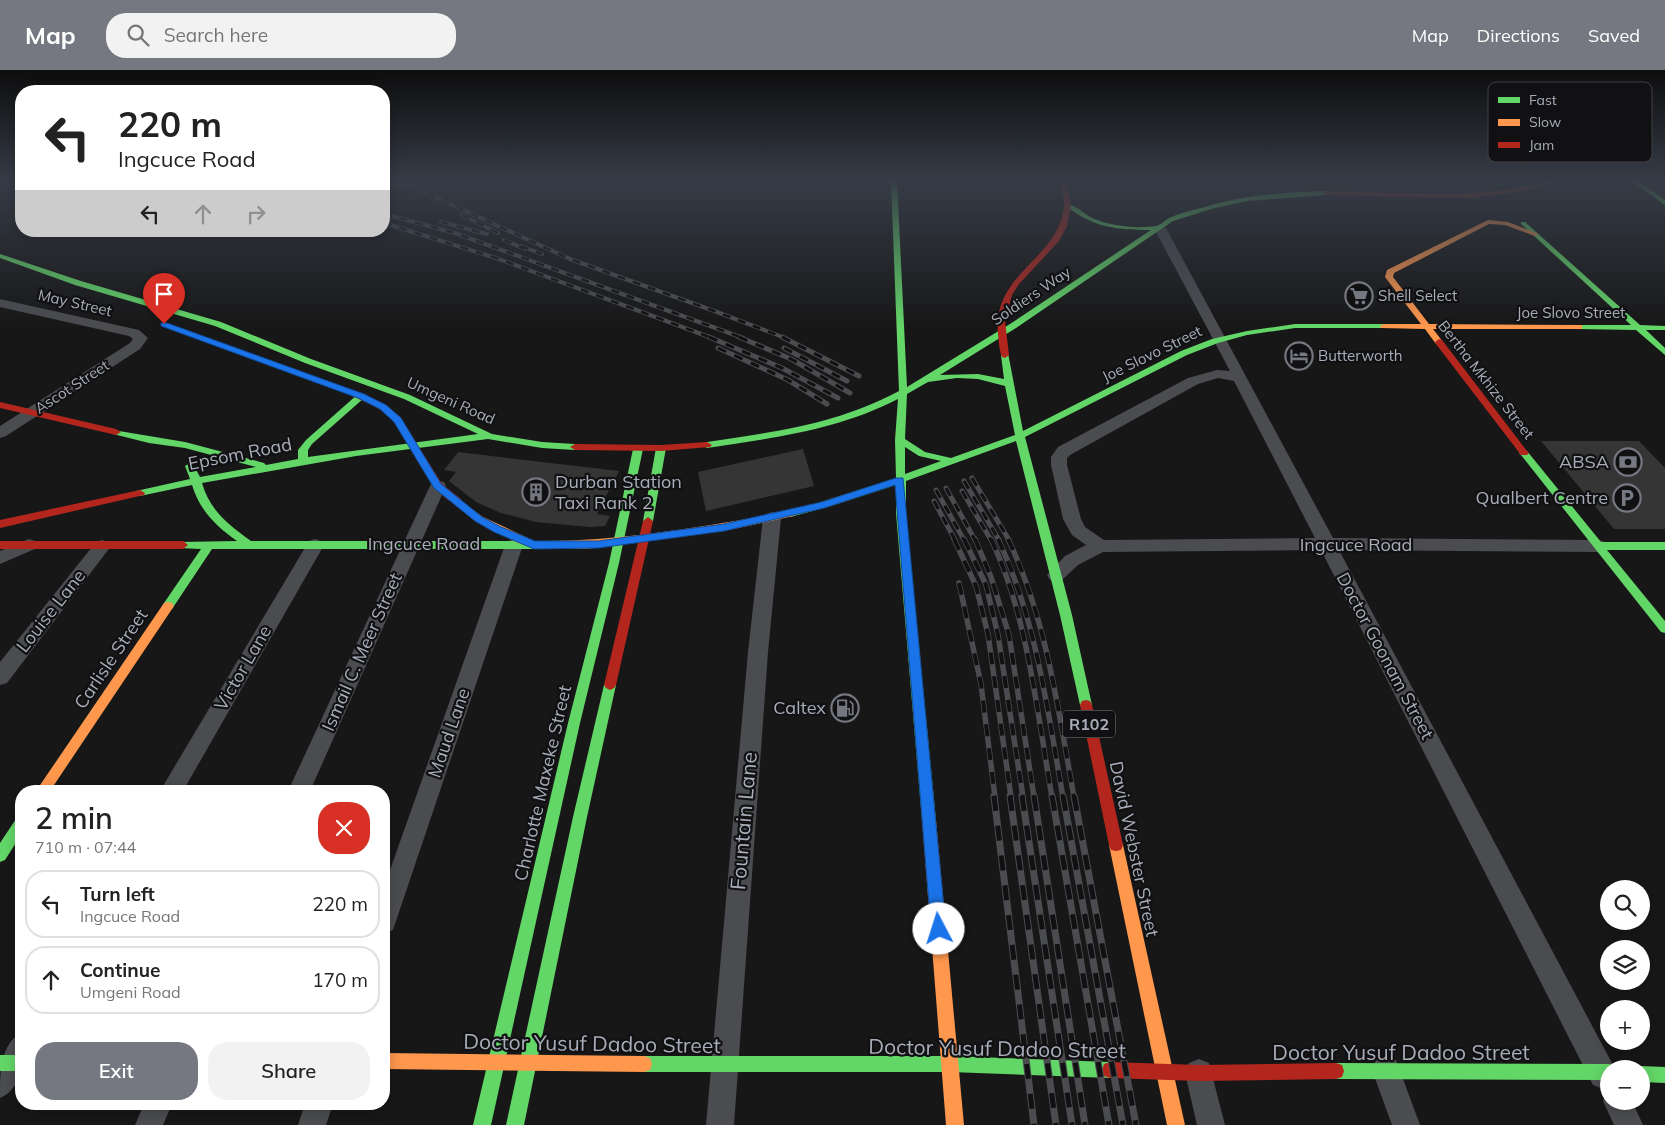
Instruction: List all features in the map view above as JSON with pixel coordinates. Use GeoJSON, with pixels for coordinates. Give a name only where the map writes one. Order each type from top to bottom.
{"type":"FeatureCollection","features":[{"type":"Feature","properties":{"kind":"main road"},"geometry":{"type":"LineString","coordinates":[[896,229],[903,392],[899,480],[955,1125]]}},
{"type":"Feature","properties":{"kind":"main road"},"geometry":{"type":"LineString","coordinates":[[1002,334],[1001,321],[1008,295],[1016,283],[1059,234],[1060,229]]}},
{"type":"Feature","properties":{"kind":"main road","name":"Soldiers Way"},"geometry":{"type":"LineString","coordinates":[[903,392],[1002,334],[1158,229]]}},
{"type":"Feature","properties":{"kind":"main road","name":"Bertha Mkhize Street"},"geometry":{"type":"LineString","coordinates":[[1474,229],[1390,272],[1389,277],[1426,328],[1665,629]]}},
{"type":"Feature","properties":{"kind":"main road","name":"Bertha Mkhize Street"},"geometry":{"type":"LineString","coordinates":[[1523,229],[1535,234]]}},
{"type":"Feature","properties":{"kind":"main road"},"geometry":{"type":"LineString","coordinates":[[1530,229],[1665,352]]}},
{"type":"Feature","properties":{"kind":"main road","name":"Umgeni Road"},"geometry":{"type":"LineString","coordinates":[[0,256],[78,283],[218,324],[308,361],[407,397],[490,436],[542,445],[661,448],[730,442],[806,430],[863,412],[903,392]]}},
{"type":"Feature","properties":{"kind":"main road"},"geometry":{"type":"LineString","coordinates":[[0,266],[82,296]]}},
{"type":"Feature","properties":{"kind":"main road"},"geometry":{"type":"LineString","coordinates":[[15,272],[28,266]]}},
{"type":"Feature","properties":{"kind":"main road"},"geometry":{"type":"LineString","coordinates":[[35,279],[49,273]]}},
{"type":"Feature","properties":{"kind":"main road"},"geometry":{"type":"LineString","coordinates":[[64,290],[78,283]]}},
{"type":"Feature","properties":{"kind":"main road"},"geometry":{"type":"LineString","coordinates":[[204,332],[218,324]]}},
{"type":"Feature","properties":{"kind":"main road","name":"Joe Slovo Street"},"geometry":{"type":"LineString","coordinates":[[1020,436],[1184,352],[1220,338],[1267,328],[1283,326],[1665,328]]}},
{"type":"Feature","properties":{"kind":"main road","name":"R102"},"geometry":{"type":"LineString","coordinates":[[1002,334],[1014,414],[1020,436]]}},
{"type":"Feature","properties":{"kind":"main road"},"geometry":{"type":"LineString","coordinates":[[925,380],[967,374],[997,379],[1009,384]]}},
{"type":"Feature","properties":{"kind":"main road"},"geometry":{"type":"LineString","coordinates":[[343,390],[361,396],[390,413],[398,420],[438,486],[479,519],[524,545]]}},
{"type":"Feature","properties":{"kind":"main road"},"geometry":{"type":"LineString","coordinates":[[303,460],[303,450],[309,442],[361,396]]}},
{"type":"Feature","properties":{"kind":"main road"},"geometry":{"type":"LineString","coordinates":[[0,404],[149,440],[185,445],[267,467]]}},
{"type":"Feature","properties":{"kind":"main road","name":"Epsom Road"},"geometry":{"type":"LineString","coordinates":[[0,524],[196,480],[303,460],[413,444],[490,436]]}},
{"type":"Feature","properties":{"kind":"main road"},"geometry":{"type":"LineString","coordinates":[[900,440],[922,454],[952,461],[1020,436]]}},
{"type":"Feature","properties":{"kind":"main road","name":"David Webster Street"},"geometry":{"type":"LineString","coordinates":[[1020,436],[1056,575],[1176,1125]]}},
{"type":"Feature","properties":{"kind":"main road"},"geometry":{"type":"LineString","coordinates":[[149,440],[176,453],[185,460],[191,467],[203,501],[208,509],[220,522],[249,545]]}},
{"type":"Feature","properties":{"kind":"main road","name":"Charlotte Maxeke Street"},"geometry":{"type":"LineString","coordinates":[[482,1125],[497,1062],[566,817],[598,679],[618,542],[638,448]]}},
{"type":"Feature","properties":{"kind":"main road","name":"Charlotte Maxeke Street"},"geometry":{"type":"LineString","coordinates":[[515,1125],[528,1062],[566,817],[598,679],[644,539],[661,448]]}},
{"type":"Feature","properties":{"kind":"main road","name":"Ingcuce Road"},"geometry":{"type":"LineString","coordinates":[[0,545],[598,544],[644,539],[772,518],[824,505],[952,461]]}},
{"type":"Feature","properties":{"kind":"main road","name":"Carlisle Street"},"geometry":{"type":"LineString","coordinates":[[47,785],[208,546]]}},
{"type":"Feature","properties":{"kind":"main road","name":"Ingcuce Road"},"geometry":{"type":"LineString","coordinates":[[1598,546],[1665,546]]}},
{"type":"Feature","properties":{"kind":"main road"},"geometry":{"type":"LineString","coordinates":[[0,855],[15,832]]}},
{"type":"Feature","properties":{"kind":"main road","name":"Doctor Yusuf Dadoo Street"},"geometry":{"type":"LineString","coordinates":[[390,1061],[726,1065],[950,1064],[1199,1073],[1386,1070],[1600,1076]]}},
{"type":"Feature","properties":{"kind":"main road"},"geometry":{"type":"LineString","coordinates":[[1650,1074],[1665,1075]]}},
{"type":"Feature","properties":{"kind":"street","name":"Doctor Goonam Street"},"geometry":{"type":"LineString","coordinates":[[1161,229],[1220,338],[1600,1065]]}},
{"type":"Feature","properties":{"kind":"street","name":"May Street"},"geometry":{"type":"LineString","coordinates":[[0,303],[134,333],[141,338]]}},
{"type":"Feature","properties":{"kind":"street","name":"Ascot Street"},"geometry":{"type":"LineString","coordinates":[[0,434],[135,346],[141,338]]}},
{"type":"Feature","properties":{"kind":"street"},"geometry":{"type":"LineString","coordinates":[[1101,546],[1078,531],[1072,519],[1059,465],[1060,457],[1064,451],[1193,381],[1217,374],[1239,376]]}},
{"type":"Feature","properties":{"kind":"street","name":"Ismail C. Meer Street"},"geometry":{"type":"LineString","coordinates":[[302,785],[438,486]]}},
{"type":"Feature","properties":{"kind":"street","name":"Fountain Lane"},"geometry":{"type":"LineString","coordinates":[[720,1125],[758,652],[772,518]]}},
{"type":"Feature","properties":{"kind":"street","name":"Victor Lane"},"geometry":{"type":"LineString","coordinates":[[174,785],[315,544]]}},
{"type":"Feature","properties":{"kind":"street"},"geometry":{"type":"LineString","coordinates":[[0,558],[29,545]]}},
{"type":"Feature","properties":{"kind":"street","name":"Maud Lane"},"geometry":{"type":"LineString","coordinates":[[390,905],[524,545]]}},
{"type":"Feature","properties":{"kind":"street","name":"Louise Lane"},"geometry":{"type":"LineString","coordinates":[[0,676],[102,546]]}},
{"type":"Feature","properties":{"kind":"street","name":"Ingcuce Road"},"geometry":{"type":"LineString","coordinates":[[1056,575],[1065,564],[1077,555],[1101,546],[1598,546]]}},
{"type":"Feature","properties":{"kind":"street"},"geometry":{"type":"LineString","coordinates":[[1386,1070],[1406,1125]]}},
{"type":"Feature","properties":{"kind":"street"},"geometry":{"type":"LineString","coordinates":[[1199,1073],[1211,1125]]}},
{"type":"Feature","properties":{"kind":"street"},"geometry":{"type":"LineString","coordinates":[[149,1125],[155,1110]]}},
{"type":"Feature","properties":{"kind":"street"},"geometry":{"type":"LineString","coordinates":[[312,1125],[318,1110]]}},
{"type":"Feature","properties":{"kind":"street"},"geometry":{"type":"LineString","coordinates":[[1622,1110],[1629,1125]]}},
{"type":"Feature","properties":{"kind":"building","name":"Qualbert Centre"},"geometry":{"type":"Polygon","coordinates":[[[1541,441],[1639,441],[1665,468],[1665,529],[1614,529],[1541,441]]]}},
{"type":"Feature","properties":{"kind":"building"},"geometry":{"type":"Polygon","coordinates":[[[803,449],[814,486],[706,511],[698,472],[803,449]]]}},
{"type":"Feature","properties":{"kind":"building","name":"Durban Station Taxi Rank 2"},"geometry":{"type":"Polygon","coordinates":[[[458,452],[619,471],[597,514],[610,516],[605,526],[590,527],[536,522],[501,513],[476,502],[449,481],[456,472],[444,470],[458,452]]]}},
{"type":"Feature","properties":{"kind":"railway"},"geometry":{"type":"LineString","coordinates":[[404,229],[496,258],[712,338]]}},
{"type":"Feature","properties":{"kind":"railway"},"geometry":{"type":"LineString","coordinates":[[441,229],[743,338]]}},
{"type":"Feature","properties":{"kind":"railway"},"geometry":{"type":"LineString","coordinates":[[469,229],[487,234]]}},
{"type":"Feature","properties":{"kind":"railway"},"geometry":{"type":"LineString","coordinates":[[490,229],[498,233]]}},
{"type":"Feature","properties":{"kind":"railway"},"geometry":{"type":"LineString","coordinates":[[505,229],[570,259],[785,338]]}},
{"type":"Feature","properties":{"kind":"railway"},"geometry":{"type":"LineString","coordinates":[[504,240],[525,249]]}},
{"type":"Feature","properties":{"kind":"railway"},"geometry":{"type":"LineString","coordinates":[[521,246],[542,254]]}},
{"type":"Feature","properties":{"kind":"railway"},"geometry":{"type":"LineString","coordinates":[[709,337],[782,368],[838,398]]}},
{"type":"Feature","properties":{"kind":"railway"},"geometry":{"type":"LineString","coordinates":[[739,337],[791,359],[850,393]]}},
{"type":"Feature","properties":{"kind":"railway"},"geometry":{"type":"LineString","coordinates":[[782,337],[859,376]]}},
{"type":"Feature","properties":{"kind":"railway"},"geometry":{"type":"LineString","coordinates":[[718,348],[788,380],[827,404]]}},
{"type":"Feature","properties":{"kind":"railway"},"geometry":{"type":"LineString","coordinates":[[784,348],[847,381]]}},
{"type":"Feature","properties":{"kind":"railway"},"geometry":{"type":"LineString","coordinates":[[972,478],[1009,540]]}},
{"type":"Feature","properties":{"kind":"railway"},"geometry":{"type":"LineString","coordinates":[[964,481],[999,540]]}},
{"type":"Feature","properties":{"kind":"railway"},"geometry":{"type":"LineString","coordinates":[[946,488],[975,540]]}},
{"type":"Feature","properties":{"kind":"railway"},"geometry":{"type":"LineString","coordinates":[[936,490],[964,540]]}},
{"type":"Feature","properties":{"kind":"railway"},"geometry":{"type":"LineString","coordinates":[[962,491],[991,540]]}},
{"type":"Feature","properties":{"kind":"railway"},"geometry":{"type":"LineString","coordinates":[[934,501],[955,540]]}},
{"type":"Feature","properties":{"kind":"railway"},"geometry":{"type":"LineString","coordinates":[[954,539],[976,586],[988,634],[1011,797]]}},
{"type":"Feature","properties":{"kind":"railway"},"geometry":{"type":"LineString","coordinates":[[964,539],[986,585],[998,635],[1023,797]]}},
{"type":"Feature","properties":{"kind":"railway"},"geometry":{"type":"LineString","coordinates":[[975,539],[991,577],[1009,635],[1034,797]]}},
{"type":"Feature","properties":{"kind":"railway"},"geometry":{"type":"LineString","coordinates":[[991,539],[1004,569],[1023,632],[1052,797]]}},
{"type":"Feature","properties":{"kind":"railway"},"geometry":{"type":"LineString","coordinates":[[998,539],[1011,570],[1031,634],[1046,698],[1063,797]]}},
{"type":"Feature","properties":{"kind":"railway"},"geometry":{"type":"LineString","coordinates":[[1008,539],[1033,601],[1042,633],[1050,666],[1074,797]]}},
{"type":"Feature","properties":{"kind":"railway"},"geometry":{"type":"LineString","coordinates":[[959,583],[981,684],[995,797]]}},
{"type":"Feature","properties":{"kind":"railway"},"geometry":{"type":"LineString","coordinates":[[994,796],[1034,1125]]}},
{"type":"Feature","properties":{"kind":"railway"},"geometry":{"type":"LineString","coordinates":[[1010,796],[1056,1125]]}},
{"type":"Feature","properties":{"kind":"railway"},"geometry":{"type":"LineString","coordinates":[[1022,796],[1072,1125]]}},
{"type":"Feature","properties":{"kind":"railway"},"geometry":{"type":"LineString","coordinates":[[1034,796],[1085,1125]]}},
{"type":"Feature","properties":{"kind":"railway"},"geometry":{"type":"LineString","coordinates":[[1052,796],[1109,1125]]}},
{"type":"Feature","properties":{"kind":"railway"},"geometry":{"type":"LineString","coordinates":[[1063,796],[1123,1125]]}},
{"type":"Feature","properties":{"kind":"railway"},"geometry":{"type":"LineString","coordinates":[[1074,796],[1136,1125]]}},
{"type":"Feature","properties":{"kind":"traffic: fast"},"geometry":{"type":"LineString","coordinates":[[896,229],[903,392],[900,440],[901,513],[929,820]]}},
{"type":"Feature","properties":{"kind":"traffic: fast"},"geometry":{"type":"LineString","coordinates":[[707,445],[805,429],[843,419],[887,401],[986,343],[1157,229]]}},
{"type":"Feature","properties":{"kind":"traffic: fast"},"geometry":{"type":"LineString","coordinates":[[1530,229],[1665,352]]}},
{"type":"Feature","properties":{"kind":"traffic: fast"},"geometry":{"type":"LineString","coordinates":[[0,256],[78,283],[218,324],[308,361],[407,397],[490,436],[542,445],[575,447]]}},
{"type":"Feature","properties":{"kind":"traffic: fast"},"geometry":{"type":"LineString","coordinates":[[790,514],[824,505],[899,480],[1020,436],[1184,353],[1215,341],[1247,333],[1295,326],[1384,326]]}},
{"type":"Feature","properties":{"kind":"traffic: fast"},"geometry":{"type":"LineString","coordinates":[[1579,327],[1665,328]]}},
{"type":"Feature","properties":{"kind":"traffic: fast"},"geometry":{"type":"LineString","coordinates":[[1005,355],[1014,414],[1066,615],[1086,705]]}},
{"type":"Feature","properties":{"kind":"traffic: fast"},"geometry":{"type":"LineString","coordinates":[[925,380],[978,376],[1009,384]]}},
{"type":"Feature","properties":{"kind":"traffic: fast"},"geometry":{"type":"LineString","coordinates":[[303,460],[303,450],[309,442],[361,396]]}},
{"type":"Feature","properties":{"kind":"traffic: fast"},"geometry":{"type":"LineString","coordinates":[[116,432],[149,440],[185,445],[261,465]]}},
{"type":"Feature","properties":{"kind":"traffic: fast"},"geometry":{"type":"LineString","coordinates":[[140,493],[226,475],[313,460],[400,446],[487,436]]}},
{"type":"Feature","properties":{"kind":"traffic: fast"},"geometry":{"type":"LineString","coordinates":[[900,440],[922,454],[952,461]]}},
{"type":"Feature","properties":{"kind":"traffic: fast"},"geometry":{"type":"LineString","coordinates":[[648,521],[661,448]]}},
{"type":"Feature","properties":{"kind":"traffic: fast"},"geometry":{"type":"LineString","coordinates":[[482,1125],[574,723],[614,563],[638,449]]}},
{"type":"Feature","properties":{"kind":"traffic: fast"},"geometry":{"type":"LineString","coordinates":[[1524,453],[1665,629]]}},
{"type":"Feature","properties":{"kind":"traffic: fast"},"geometry":{"type":"LineString","coordinates":[[190,466],[202,499],[211,513],[222,525],[249,545]]}},
{"type":"Feature","properties":{"kind":"traffic: fast"},"geometry":{"type":"LineString","coordinates":[[183,545],[542,545]]}},
{"type":"Feature","properties":{"kind":"traffic: fast"},"geometry":{"type":"LineString","coordinates":[[168,606],[208,546]]}},
{"type":"Feature","properties":{"kind":"traffic: fast"},"geometry":{"type":"LineString","coordinates":[[1599,546],[1665,546]]}},
{"type":"Feature","properties":{"kind":"traffic: fast"},"geometry":{"type":"LineString","coordinates":[[515,1125],[610,685]]}},
{"type":"Feature","properties":{"kind":"traffic: fast"},"geometry":{"type":"LineString","coordinates":[[0,855],[15,832]]}},
{"type":"Feature","properties":{"kind":"traffic: fast"},"geometry":{"type":"LineString","coordinates":[[0,1063],[15,1063]]}},
{"type":"Feature","properties":{"kind":"traffic: fast"},"geometry":{"type":"LineString","coordinates":[[644,1064],[950,1064],[1110,1070]]}},
{"type":"Feature","properties":{"kind":"traffic: fast"},"geometry":{"type":"LineString","coordinates":[[1336,1071],[1600,1072]]}},
{"type":"Feature","properties":{"kind":"traffic: fast"},"geometry":{"type":"LineString","coordinates":[[1650,1074],[1665,1075]]}},
{"type":"Feature","properties":{"kind":"traffic: slow"},"geometry":{"type":"LineString","coordinates":[[1439,342],[1389,277],[1390,272],[1474,229]]}},
{"type":"Feature","properties":{"kind":"traffic: slow"},"geometry":{"type":"LineString","coordinates":[[1522,229],[1535,234]]}},
{"type":"Feature","properties":{"kind":"traffic: slow"},"geometry":{"type":"LineString","coordinates":[[1384,326],[1579,327]]}},
{"type":"Feature","properties":{"kind":"traffic: slow"},"geometry":{"type":"LineString","coordinates":[[457,501],[479,519],[524,541]]}},
{"type":"Feature","properties":{"kind":"traffic: slow"},"geometry":{"type":"LineString","coordinates":[[542,545],[586,545],[724,527],[790,514]]}},
{"type":"Feature","properties":{"kind":"traffic: slow"},"geometry":{"type":"LineString","coordinates":[[47,785],[168,606]]}},
{"type":"Feature","properties":{"kind":"traffic: slow"},"geometry":{"type":"LineString","coordinates":[[929,820],[955,1125]]}},
{"type":"Feature","properties":{"kind":"traffic: slow"},"geometry":{"type":"LineString","coordinates":[[1116,845],[1176,1125]]}},
{"type":"Feature","properties":{"kind":"traffic: slow"},"geometry":{"type":"LineString","coordinates":[[390,1061],[644,1064]]}},
{"type":"Feature","properties":{"kind":"traffic: jam"},"geometry":{"type":"LineString","coordinates":[[1005,355],[1001,321],[1008,295],[1016,283],[1056,239],[1061,229]]}},
{"type":"Feature","properties":{"kind":"traffic: jam"},"geometry":{"type":"LineString","coordinates":[[1439,342],[1524,453]]}},
{"type":"Feature","properties":{"kind":"traffic: jam"},"geometry":{"type":"LineString","coordinates":[[355,394],[383,407],[398,420],[438,486],[457,501]]}},
{"type":"Feature","properties":{"kind":"traffic: jam"},"geometry":{"type":"LineString","coordinates":[[0,405],[116,432]]}},
{"type":"Feature","properties":{"kind":"traffic: jam"},"geometry":{"type":"LineString","coordinates":[[575,447],[661,448],[707,445]]}},
{"type":"Feature","properties":{"kind":"traffic: jam"},"geometry":{"type":"LineString","coordinates":[[0,524],[140,493]]}},
{"type":"Feature","properties":{"kind":"traffic: jam"},"geometry":{"type":"LineString","coordinates":[[610,685],[648,521]]}},
{"type":"Feature","properties":{"kind":"traffic: jam"},"geometry":{"type":"LineString","coordinates":[[0,545],[183,545]]}},
{"type":"Feature","properties":{"kind":"traffic: jam"},"geometry":{"type":"LineString","coordinates":[[1086,705],[1116,845]]}},
{"type":"Feature","properties":{"kind":"traffic: jam"},"geometry":{"type":"LineString","coordinates":[[1110,1070],[1199,1073],[1336,1071]]}},
{"type":"Feature","properties":{"kind":"place","name":"Shell Select"},"geometry":{"type":"Point","coordinates":[1359,296]}},
{"type":"Feature","properties":{"kind":"place","name":"Butterworth"},"geometry":{"type":"Point","coordinates":[1299,356]}},
{"type":"Feature","properties":{"kind":"place","name":"ABSA"},"geometry":{"type":"Point","coordinates":[1628,462]}},
{"type":"Feature","properties":{"kind":"place","name":"Durban Station Taxi Rank 2"},"geometry":{"type":"Point","coordinates":[536,492]}},
{"type":"Feature","properties":{"kind":"place","name":"Qualbert Centre"},"geometry":{"type":"Point","coordinates":[1627,498]}},
{"type":"Feature","properties":{"kind":"place","name":"Caltex"},"geometry":{"type":"Point","coordinates":[845,708]}},
{"type":"Feature","properties":{"kind":"route"},"geometry":{"type":"LineString","coordinates":[[164,324],[361,396],[383,407],[398,420],[405,430],[426,470],[438,486],[479,519],[498,530],[534,545],[598,544],[724,527],[772,518],[824,505],[899,480],[939,929]]}}]}
